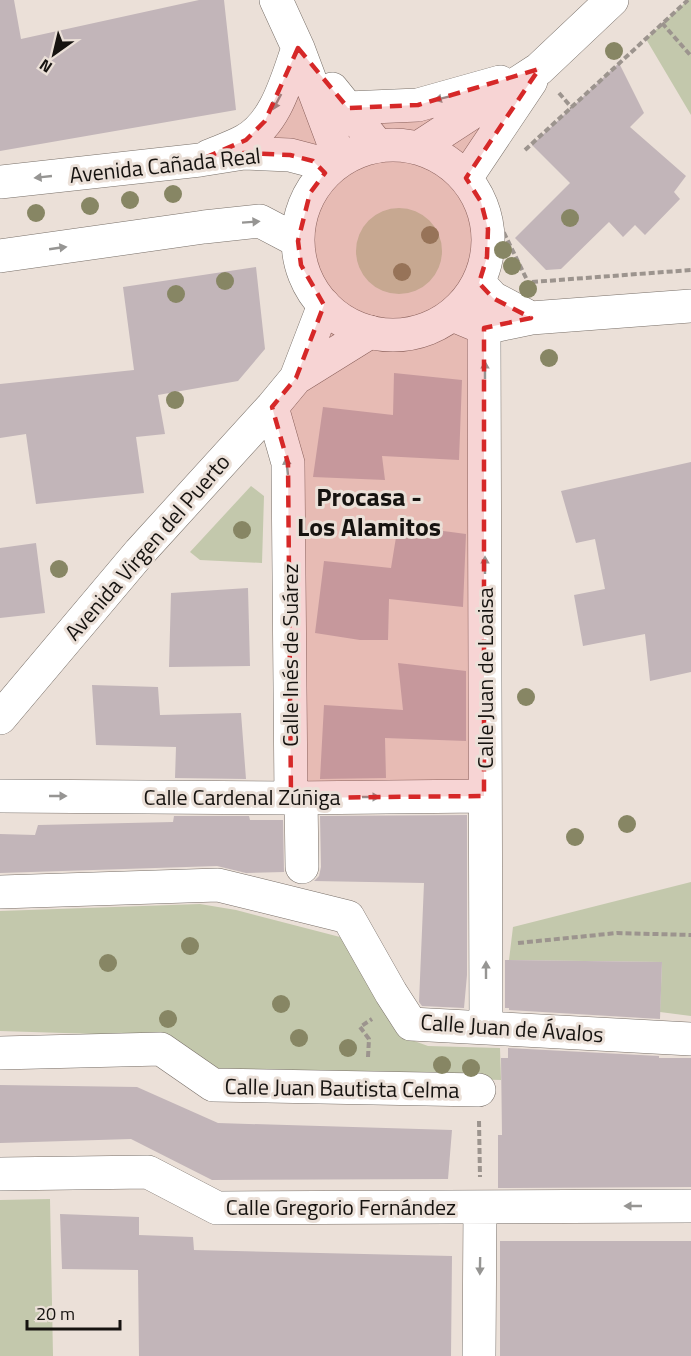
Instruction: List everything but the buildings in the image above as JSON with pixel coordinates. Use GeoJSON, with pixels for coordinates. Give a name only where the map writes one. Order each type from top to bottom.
{"type":"FeatureCollection","features":[{"type":"Feature","properties":{"kind":"street"},"geometry":{"type":"LineString","coordinates":[[276,0],[298,48],[326,165]]}},
{"type":"Feature","properties":{"kind":"street"},"geometry":{"type":"LineString","coordinates":[[418,148],[539,69],[612,0]]}},
{"type":"Feature","properties":{"kind":"street"},"geometry":{"type":"LineString","coordinates":[[298,48],[378,146]]}},
{"type":"Feature","properties":{"kind":"street"},"geometry":{"type":"LineString","coordinates":[[200,160],[246,140],[266,121],[279,99],[298,48]]}},
{"type":"Feature","properties":{"kind":"street"},"geometry":{"type":"LineString","coordinates":[[348,108],[418,105],[539,69]]}},
{"type":"Feature","properties":{"kind":"street"},"geometry":{"type":"LineString","coordinates":[[477,189],[539,69]]}},
{"type":"Feature","properties":{"kind":"street"},"geometry":{"type":"LineString","coordinates":[[398,145],[418,148],[444,160],[477,189],[488,229],[487,257],[479,283],[467,301],[453,315],[427,329],[399,335],[370,332],[345,322],[324,305],[310,287],[301,265],[298,241],[301,216],[310,193],[326,165],[359,151],[378,146],[398,145]]}},
{"type":"Feature","properties":{"kind":"street","name":"Avenida Cañada Real"},"geometry":{"type":"LineString","coordinates":[[0,182],[244,153],[290,155],[326,165]]}},
{"type":"Feature","properties":{"kind":"street"},"geometry":{"type":"LineString","coordinates":[[0,256],[260,221],[298,241]]}},
{"type":"Feature","properties":{"kind":"street"},"geometry":{"type":"LineString","coordinates":[[479,283],[493,298],[531,318]]}},
{"type":"Feature","properties":{"kind":"street","name":"Avenida Virgen del Puerto"},"geometry":{"type":"LineString","coordinates":[[296,378],[324,305]]}},
{"type":"Feature","properties":{"kind":"street"},"geometry":{"type":"LineString","coordinates":[[453,315],[484,328],[531,318],[691,306]]}},
{"type":"Feature","properties":{"kind":"street","name":"Calle Juan de Loaisa"},"geometry":{"type":"LineString","coordinates":[[484,328],[486,1028]]}},
{"type":"Feature","properties":{"kind":"street","name":"Avenida Virgen del Puerto"},"geometry":{"type":"LineString","coordinates":[[0,718],[140,552],[296,378],[370,332]]}},
{"type":"Feature","properties":{"kind":"street","name":"Calle Inés de Suárez"},"geometry":{"type":"LineString","coordinates":[[272,407],[288,463],[296,798],[302,867]]}},
{"type":"Feature","properties":{"kind":"street"},"geometry":{"type":"LineString","coordinates":[[0,677],[35,676]]}},
{"type":"Feature","properties":{"kind":"street","name":"Calle Cardenal Zúñiga"},"geometry":{"type":"LineString","coordinates":[[0,796],[296,798],[484,796]]}},
{"type":"Feature","properties":{"kind":"street","name":"Calle Juan de Ávalos"},"geometry":{"type":"LineString","coordinates":[[0,892],[218,885],[348,917],[411,1024],[691,1039]]}},
{"type":"Feature","properties":{"kind":"street","name":"Calle Juan Bautista Celma"},"geometry":{"type":"LineString","coordinates":[[0,1053],[161,1049],[213,1085],[479,1090]]}},
{"type":"Feature","properties":{"kind":"street","name":"Calle Gregorio Fernández"},"geometry":{"type":"LineString","coordinates":[[0,1174],[148,1172],[217,1208],[691,1206]]}},
{"type":"Feature","properties":{"kind":"street"},"geometry":{"type":"LineString","coordinates":[[479,1356],[480,1208]]}},
{"type":"Feature","properties":{"kind":"path"},"geometry":{"type":"LineString","coordinates":[[523,152],[687,0]]}},
{"type":"Feature","properties":{"kind":"path"},"geometry":{"type":"LineString","coordinates":[[662,23],[691,56]]}},
{"type":"Feature","properties":{"kind":"path"},"geometry":{"type":"LineString","coordinates":[[477,189],[528,283],[691,270]]}},
{"type":"Feature","properties":{"kind":"path"},"geometry":{"type":"LineString","coordinates":[[486,947],[617,933],[691,935]]}},
{"type":"Feature","properties":{"kind":"path"},"geometry":{"type":"LineString","coordinates":[[355,1088],[352,1062],[368,1057],[369,1039],[360,1027],[397,1002]]}},
{"type":"Feature","properties":{"kind":"path"},"geometry":{"type":"LineString","coordinates":[[479,1090],[480,1208]]}},
{"type":"Feature","properties":{"kind":"highlighted area"},"geometry":{"type":"Polygon","coordinates":[[[298,48],[348,108],[418,105],[539,69],[466,178],[481,202],[488,229],[487,257],[479,283],[493,298],[531,318],[484,328],[484,796],[291,798],[288,463],[272,407],[296,378],[324,305],[301,265],[298,241],[310,193],[325,173],[313,161],[290,155],[244,153],[200,160],[246,140],[265,121],[298,48]]]}},
{"type":"Feature","properties":{"kind":"green space"},"geometry":{"type":"Polygon","coordinates":[[[688,0],[691,0],[691,115],[646,39],[688,0]]]}},
{"type":"Feature","properties":{"kind":"green space"},"geometry":{"type":"Polygon","coordinates":[[[399,208],[423,215],[435,227],[442,251],[435,275],[423,287],[399,294],[375,287],[363,275],[356,251],[363,227],[375,215],[399,208]]]}},
{"type":"Feature","properties":{"kind":"green space"},"geometry":{"type":"Polygon","coordinates":[[[251,486],[264,496],[262,563],[200,560],[190,552],[251,486]]]}},
{"type":"Feature","properties":{"kind":"green space"},"geometry":{"type":"Polygon","coordinates":[[[691,882],[691,1016],[660,1012],[662,962],[509,960],[513,927],[691,882]]]}},
{"type":"Feature","properties":{"kind":"green space"},"geometry":{"type":"Polygon","coordinates":[[[200,904],[236,910],[340,937],[351,944],[406,1038],[428,1046],[500,1048],[501,1080],[210,1072],[159,1036],[0,1031],[0,911],[200,904]]]}},
{"type":"Feature","properties":{"kind":"green space"},"geometry":{"type":"Polygon","coordinates":[[[50,1199],[53,1356],[0,1356],[0,1200],[50,1199]]]}},
{"type":"Feature","properties":{"kind":"district","name":"Procasa - Los Alamitos"},"geometry":{"type":"Point","coordinates":[369,512]}}]}
